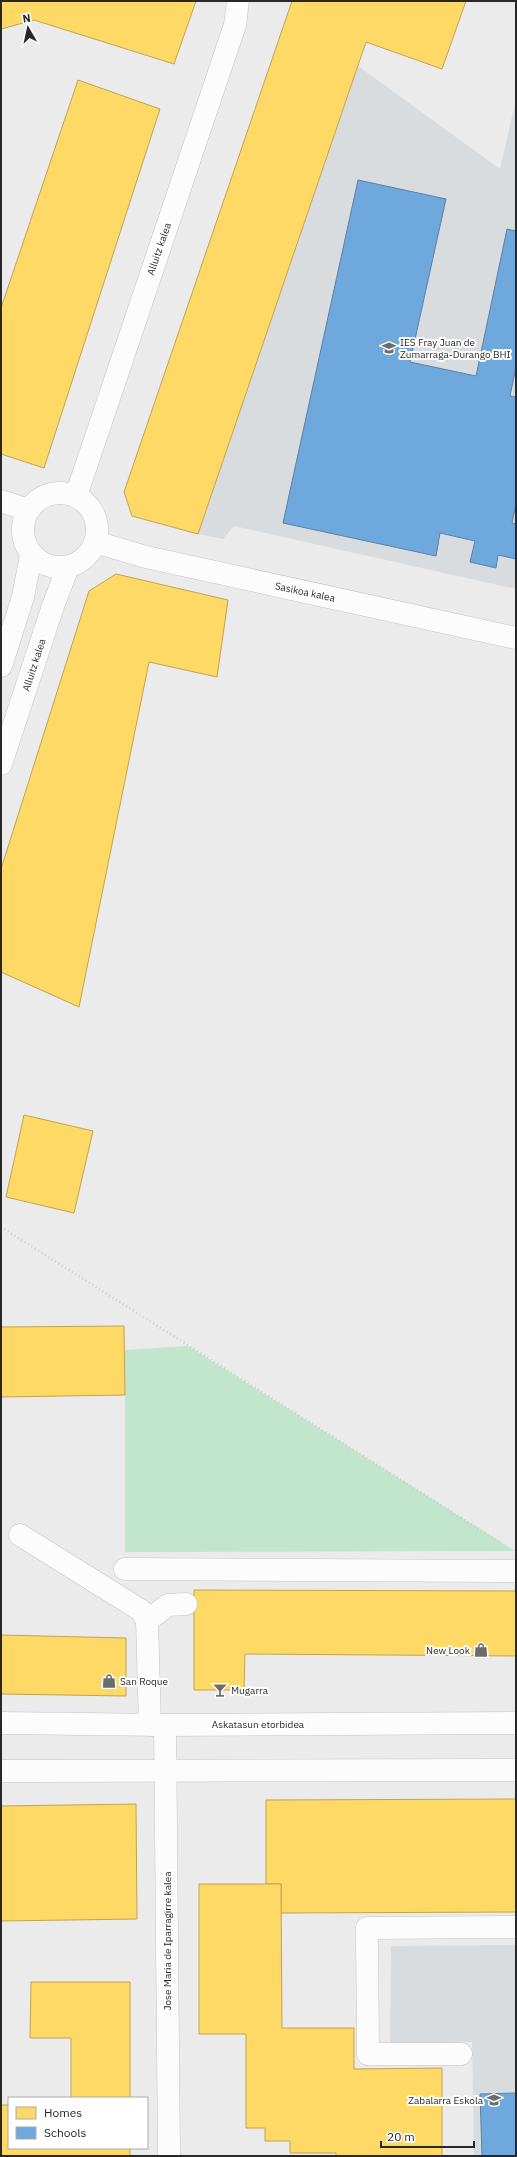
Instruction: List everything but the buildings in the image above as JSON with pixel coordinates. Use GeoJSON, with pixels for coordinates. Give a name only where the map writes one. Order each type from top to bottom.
{"type":"FeatureCollection","features":[{"type":"Feature","properties":{"kind":"street","name":"Alluitz kalea"},"geometry":{"type":"LineString","coordinates":[[76,496],[235,25],[238,1]]}},
{"type":"Feature","properties":{"kind":"street"},"geometry":{"type":"LineString","coordinates":[[54,493],[65,493],[76,496],[88,506],[96,520],[97,531],[95,542],[89,553],[80,562],[68,567],[58,568],[48,566],[31,555],[25,545],[22,533],[23,521],[28,510],[35,502],[54,493]]}},
{"type":"Feature","properties":{"kind":"street"},"geometry":{"type":"LineString","coordinates":[[1,501],[28,510]]}},
{"type":"Feature","properties":{"kind":"street","name":"Sasikoa kalea"},"geometry":{"type":"LineString","coordinates":[[95,542],[146,557],[516,638]]}},
{"type":"Feature","properties":{"kind":"street"},"geometry":{"type":"LineString","coordinates":[[1,666],[23,597],[31,555]]}},
{"type":"Feature","properties":{"kind":"street","name":"Alluitz kalea"},"geometry":{"type":"LineString","coordinates":[[1,764],[53,606],[68,567]]}},
{"type":"Feature","properties":{"kind":"street"},"geometry":{"type":"LineString","coordinates":[[20,1535],[142,1611],[147,1621],[168,1605],[186,1604]]}},
{"type":"Feature","properties":{"kind":"street"},"geometry":{"type":"LineString","coordinates":[[126,1570],[516,1571]]}},
{"type":"Feature","properties":{"kind":"street","name":"Jose Maria de Iparragirre kalea"},"geometry":{"type":"LineString","coordinates":[[147,1621],[157,1725],[164,1770],[169,2156]]}},
{"type":"Feature","properties":{"kind":"street","name":"Askatasun etorbidea"},"geometry":{"type":"LineString","coordinates":[[1,1723],[157,1725],[516,1723]]}},
{"type":"Feature","properties":{"kind":"street"},"geometry":{"type":"LineString","coordinates":[[1,1771],[516,1770]]}},
{"type":"Feature","properties":{"kind":"street"},"geometry":{"type":"LineString","coordinates":[[461,2054],[368,2054],[367,1928],[516,1927]]}},
{"type":"Feature","properties":{"kind":"path"},"geometry":{"type":"LineString","coordinates":[[1,1227],[508,1547]]}},
{"type":"Feature","properties":{"kind":"shaded area","name":"IES Fray Juan de Zumarraga-Durango BHI"},"geometry":{"type":"Polygon","coordinates":[[[358,66],[500,169],[516,99],[516,589],[234,526],[223,539],[198,534],[358,66]]]}},
{"type":"Feature","properties":{"kind":"shaded area","name":"Zabalarra Eskola"},"geometry":{"type":"Polygon","coordinates":[[[516,1945],[516,2156],[474,2156],[472,2042],[390,2044],[391,1946],[516,1945]]]}},
{"type":"Feature","properties":{"kind":"green space"},"geometry":{"type":"Polygon","coordinates":[[[188,1346],[515,1551],[125,1552],[125,1350],[188,1346]]]}},
{"type":"Feature","properties":{"kind":"place","name":"IES Fray Juan de Zumarraga-Durango BHI"},"geometry":{"type":"Point","coordinates":[389,348]}},
{"type":"Feature","properties":{"kind":"place","name":"New Look"},"geometry":{"type":"Point","coordinates":[481,1650]}},
{"type":"Feature","properties":{"kind":"place","name":"San Roque"},"geometry":{"type":"Point","coordinates":[109,1681]}},
{"type":"Feature","properties":{"kind":"place","name":"Mugarra"},"geometry":{"type":"Point","coordinates":[220,1690]}},
{"type":"Feature","properties":{"kind":"place","name":"Zabalarra Eskola"},"geometry":{"type":"Point","coordinates":[494,2100]}}]}
